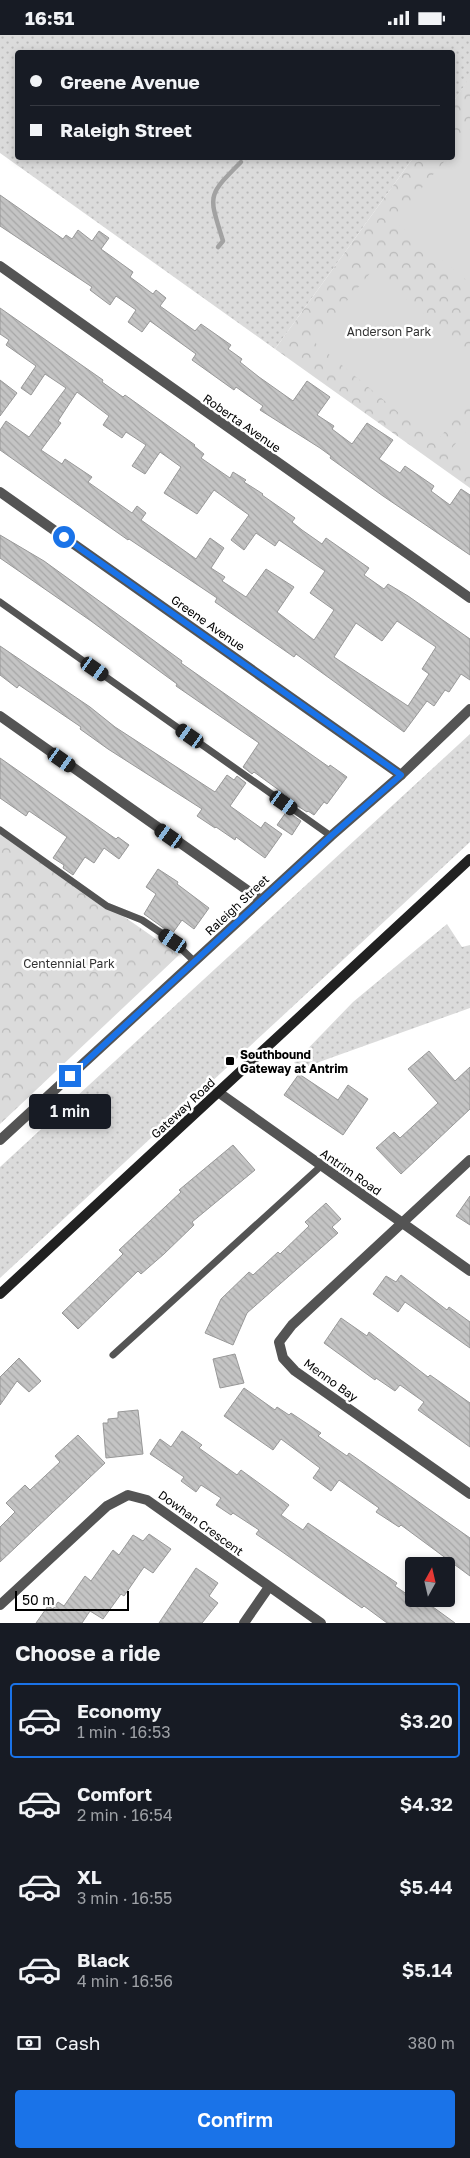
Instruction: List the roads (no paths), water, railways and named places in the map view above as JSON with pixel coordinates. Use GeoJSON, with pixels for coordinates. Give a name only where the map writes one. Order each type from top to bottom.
{"type":"FeatureCollection","features":[{"type":"Feature","properties":{"kind":"main road","name":"Gateway Road"},"geometry":{"type":"LineString","coordinates":[[0,1294],[470,859]]}},
{"type":"Feature","properties":{"kind":"street","name":"Roberta Avenue"},"geometry":{"type":"LineString","coordinates":[[0,266],[470,598]]}},
{"type":"Feature","properties":{"kind":"street","name":"Greene Avenue"},"geometry":{"type":"LineString","coordinates":[[0,492],[401,775]]}},
{"type":"Feature","properties":{"kind":"street","name":"Raleigh Street"},"geometry":{"type":"LineString","coordinates":[[0,1140],[331,836],[401,775],[470,709]]}},
{"type":"Feature","properties":{"kind":"street"},"geometry":{"type":"LineString","coordinates":[[0,716],[261,900]]}},
{"type":"Feature","properties":{"kind":"street","name":"Antrim Road"},"geometry":{"type":"LineString","coordinates":[[218,1092],[470,1271]]}},
{"type":"Feature","properties":{"kind":"street","name":"Menno Bay"},"geometry":{"type":"LineString","coordinates":[[470,1160],[292,1325],[280,1342],[283,1358],[296,1371],[470,1494]]}},
{"type":"Feature","properties":{"kind":"street","name":"Dowhan Crescent"},"geometry":{"type":"LineString","coordinates":[[0,1605],[107,1506],[128,1495],[147,1500],[321,1623]]}},
{"type":"Feature","properties":{"kind":"street"},"geometry":{"type":"LineString","coordinates":[[244,1623],[269,1587]]}},
{"type":"Feature","properties":{"kind":"lane"},"geometry":{"type":"LineString","coordinates":[[0,602],[331,836]]}},
{"type":"Feature","properties":{"kind":"lane"},"geometry":{"type":"LineString","coordinates":[[0,830],[107,906],[142,920],[173,941],[194,961]]}},
{"type":"Feature","properties":{"kind":"lane"},"geometry":{"type":"LineString","coordinates":[[113,1355],[321,1166]]}},
{"type":"Feature","properties":{"kind":"waterway"},"geometry":{"type":"LineString","coordinates":[[218,247],[223,241],[213,205],[214,197],[221,183],[241,162]]}},
{"type":"Feature","properties":{"kind":"place","name":"Southbound Gateway at Antrim"},"geometry":{"type":"Point","coordinates":[230,1061]}},
{"type":"Feature","properties":{"kind":"park label","name":"Anderson Park"},"geometry":{"type":"Point","coordinates":[389,331]}},
{"type":"Feature","properties":{"kind":"park label","name":"Centennial Park"},"geometry":{"type":"Point","coordinates":[69,963]}}]}
